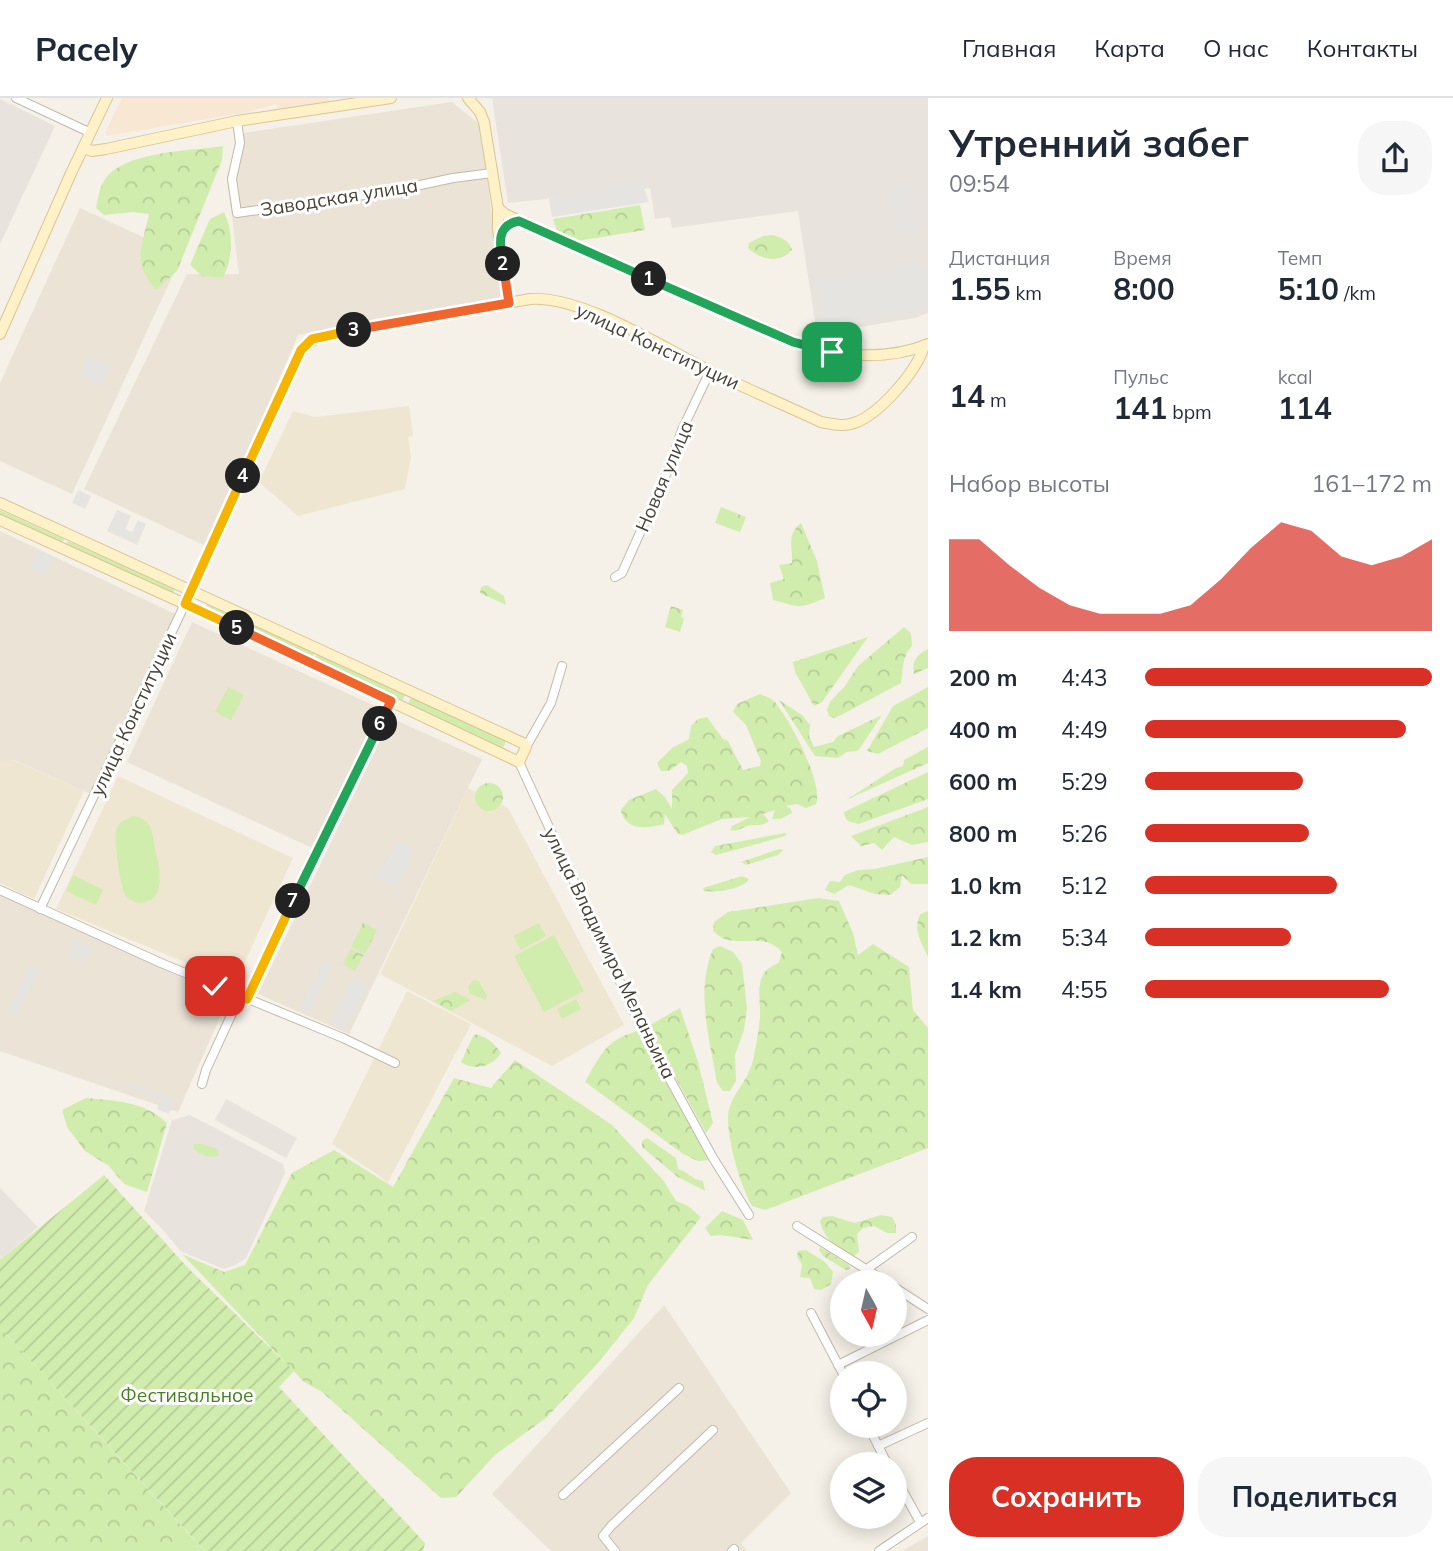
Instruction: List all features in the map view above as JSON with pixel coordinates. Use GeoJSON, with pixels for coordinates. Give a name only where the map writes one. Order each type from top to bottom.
{"type":"FeatureCollection","features":[{"type":"Feature","properties":{"kind":"street"},"geometry":{"type":"LineString","coordinates":[[16,98],[91,133]]}},
{"type":"Feature","properties":{"kind":"street"},"geometry":{"type":"LineString","coordinates":[[0,334],[107,98]]}},
{"type":"Feature","properties":{"kind":"street"},"geometry":{"type":"LineString","coordinates":[[83,148],[92,151],[106,149],[237,121],[391,98]]}},
{"type":"Feature","properties":{"kind":"street"},"geometry":{"type":"LineString","coordinates":[[468,98],[482,116],[499,208],[500,243],[509,303]]}},
{"type":"Feature","properties":{"kind":"street","name":"Заводская улица"},"geometry":{"type":"LineString","coordinates":[[237,121],[240,143],[232,179],[237,213],[391,191],[492,173]]}},
{"type":"Feature","properties":{"kind":"street"},"geometry":{"type":"LineString","coordinates":[[499,208],[519,221],[813,348],[865,354],[900,352],[926,345]]}},
{"type":"Feature","properties":{"kind":"street"},"geometry":{"type":"LineString","coordinates":[[500,243],[503,229],[519,221]]}},
{"type":"Feature","properties":{"kind":"street","name":"улица Конституции"},"geometry":{"type":"LineString","coordinates":[[40,909],[185,604],[271,413],[301,350],[308,342],[322,336],[542,299],[575,305],[821,422],[840,426],[855,423],[879,408],[915,366],[926,345]]}},
{"type":"Feature","properties":{"kind":"street","name":"Новая улица"},"geometry":{"type":"LineString","coordinates":[[615,577],[622,573],[668,470],[682,430],[710,371]]}},
{"type":"Feature","properties":{"kind":"street"},"geometry":{"type":"LineString","coordinates":[[0,503],[191,589],[525,744],[526,747]]}},
{"type":"Feature","properties":{"kind":"street"},"geometry":{"type":"LineString","coordinates":[[0,520],[519,762],[551,703],[562,666]]}},
{"type":"Feature","properties":{"kind":"street"},"geometry":{"type":"LineString","coordinates":[[202,1084],[206,1070],[391,701]]}},
{"type":"Feature","properties":{"kind":"street","name":"улица Владимира Меланьина"},"geometry":{"type":"LineString","coordinates":[[519,762],[639,1023],[713,1157],[749,1215]]}},
{"type":"Feature","properties":{"kind":"street"},"geometry":{"type":"LineString","coordinates":[[0,890],[394,1062]]}},
{"type":"Feature","properties":{"kind":"street"},"geometry":{"type":"LineString","coordinates":[[797,1226],[867,1269],[912,1237]]}},
{"type":"Feature","properties":{"kind":"street"},"geometry":{"type":"LineString","coordinates":[[907,1295],[928,1309]]}},
{"type":"Feature","properties":{"kind":"street"},"geometry":{"type":"LineString","coordinates":[[811,1313],[836,1361]]}},
{"type":"Feature","properties":{"kind":"street"},"geometry":{"type":"LineString","coordinates":[[857,1361],[928,1320]]}},
{"type":"Feature","properties":{"kind":"street"},"geometry":{"type":"LineString","coordinates":[[563,1495],[679,1388]]}},
{"type":"Feature","properties":{"kind":"street"},"geometry":{"type":"LineString","coordinates":[[878,1446],[928,1423]]}},
{"type":"Feature","properties":{"kind":"street"},"geometry":{"type":"LineString","coordinates":[[615,1551],[603,1536],[611,1526],[713,1430]]}},
{"type":"Feature","properties":{"kind":"street"},"geometry":{"type":"LineString","coordinates":[[874,1438],[881,1452]]}},
{"type":"Feature","properties":{"kind":"street"},"geometry":{"type":"LineString","coordinates":[[879,1551],[924,1520],[907,1494]]}},
{"type":"Feature","properties":{"kind":"shaded area"},"geometry":{"type":"Polygon","coordinates":[[[122,98],[328,98],[329,101],[279,110],[276,104],[247,112],[107,136],[105,133],[122,98]]]}},
{"type":"Feature","properties":{"kind":"shaded area"},"geometry":{"type":"Polygon","coordinates":[[[492,98],[928,98],[928,313],[915,318],[817,334],[798,211],[672,228],[670,217],[655,219],[650,188],[508,203],[492,98]]]}},
{"type":"Feature","properties":{"kind":"shaded area"},"geometry":{"type":"Polygon","coordinates":[[[0,99],[55,126],[0,244],[0,99]]]}},
{"type":"Feature","properties":{"kind":"shaded area"},"geometry":{"type":"Polygon","coordinates":[[[452,102],[480,125],[503,299],[298,335],[208,547],[84,489],[187,274],[239,274],[227,176],[244,133],[452,102]]]}},
{"type":"Feature","properties":{"kind":"shaded area"},"geometry":{"type":"Polygon","coordinates":[[[642,182],[649,202],[552,217],[549,199],[642,182]]]}},
{"type":"Feature","properties":{"kind":"shaded area"},"geometry":{"type":"Polygon","coordinates":[[[911,187],[917,234],[896,237],[890,190],[911,187]]]}},
{"type":"Feature","properties":{"kind":"shaded area"},"geometry":{"type":"Polygon","coordinates":[[[80,208],[182,255],[72,494],[0,461],[0,383],[80,208]]]}},
{"type":"Feature","properties":{"kind":"shaded area"},"geometry":{"type":"Polygon","coordinates":[[[923,265],[928,300],[913,313],[823,325],[816,278],[923,265]]]}},
{"type":"Feature","properties":{"kind":"shaded area"},"geometry":{"type":"Polygon","coordinates":[[[87,356],[111,367],[102,386],[79,375],[87,356]]]}},
{"type":"Feature","properties":{"kind":"shaded area"},"geometry":{"type":"Polygon","coordinates":[[[409,406],[413,436],[408,437],[411,457],[405,489],[298,516],[259,482],[293,411],[315,417],[409,406]]]}},
{"type":"Feature","properties":{"kind":"shaded area"},"geometry":{"type":"Polygon","coordinates":[[[78,490],[91,496],[85,509],[72,503],[78,490]]]}},
{"type":"Feature","properties":{"kind":"shaded area"},"geometry":{"type":"Polygon","coordinates":[[[117,510],[131,516],[125,529],[132,532],[138,520],[146,524],[137,545],[107,531],[117,510]]]}},
{"type":"Feature","properties":{"kind":"shaded area"},"geometry":{"type":"Polygon","coordinates":[[[0,531],[175,614],[91,794],[14,760],[0,762],[0,531]]]}},
{"type":"Feature","properties":{"kind":"shaded area"},"geometry":{"type":"Polygon","coordinates":[[[38,550],[53,557],[45,575],[30,568],[38,550]]]}},
{"type":"Feature","properties":{"kind":"shaded area"},"geometry":{"type":"Polygon","coordinates":[[[192,622],[379,708],[314,849],[127,762],[192,622]]]}},
{"type":"Feature","properties":{"kind":"shaded area"},"geometry":{"type":"Polygon","coordinates":[[[391,718],[482,759],[349,1034],[258,994],[391,718]]]}},
{"type":"Feature","properties":{"kind":"shaded area"},"geometry":{"type":"Polygon","coordinates":[[[10,759],[84,791],[34,899],[0,883],[0,762],[10,759]]]}},
{"type":"Feature","properties":{"kind":"shaded area"},"geometry":{"type":"Polygon","coordinates":[[[118,776],[293,858],[235,983],[56,909],[118,776]]]}},
{"type":"Feature","properties":{"kind":"shaded area"},"geometry":{"type":"Polygon","coordinates":[[[468,788],[508,808],[624,1025],[552,1066],[380,974],[468,788]]]}},
{"type":"Feature","properties":{"kind":"shaded area"},"geometry":{"type":"Polygon","coordinates":[[[398,841],[415,849],[397,888],[375,877],[398,841]]]}},
{"type":"Feature","properties":{"kind":"shaded area"},"geometry":{"type":"Polygon","coordinates":[[[0,894],[228,999],[178,1112],[0,1051],[0,894]]]}},
{"type":"Feature","properties":{"kind":"shaded area"},"geometry":{"type":"Polygon","coordinates":[[[76,940],[93,947],[85,964],[69,956],[76,940]]]}},
{"type":"Feature","properties":{"kind":"shaded area"},"geometry":{"type":"Polygon","coordinates":[[[324,961],[333,965],[308,1014],[299,1009],[324,961]]]}},
{"type":"Feature","properties":{"kind":"shaded area"},"geometry":{"type":"Polygon","coordinates":[[[30,967],[39,971],[17,1016],[8,1011],[30,967]]]}},
{"type":"Feature","properties":{"kind":"shaded area"},"geometry":{"type":"Polygon","coordinates":[[[353,976],[364,984],[367,990],[346,1030],[330,1023],[353,976]]]}},
{"type":"Feature","properties":{"kind":"shaded area"},"geometry":{"type":"Polygon","coordinates":[[[407,991],[471,1024],[388,1182],[332,1144],[407,991]]]}},
{"type":"Feature","properties":{"kind":"shaded area"},"geometry":{"type":"Polygon","coordinates":[[[123,1081],[175,1100],[169,1114],[157,1109],[161,1100],[122,1084],[123,1081]]]}},
{"type":"Feature","properties":{"kind":"shaded area"},"geometry":{"type":"Polygon","coordinates":[[[226,1099],[297,1138],[286,1158],[215,1120],[226,1099]]]}},
{"type":"Feature","properties":{"kind":"shaded area"},"geometry":{"type":"Polygon","coordinates":[[[190,1115],[283,1164],[285,1173],[246,1258],[224,1269],[180,1251],[144,1211],[172,1120],[190,1115]]]}},
{"type":"Feature","properties":{"kind":"shaded area"},"geometry":{"type":"Polygon","coordinates":[[[0,1188],[38,1227],[0,1260],[0,1188]]]}},
{"type":"Feature","properties":{"kind":"shaded area"},"geometry":{"type":"Polygon","coordinates":[[[664,1305],[791,1493],[741,1543],[747,1551],[551,1551],[492,1494],[664,1305]]]}},
{"type":"Feature","properties":{"kind":"shaded area"},"geometry":{"type":"Polygon","coordinates":[[[928,1536],[928,1551],[902,1551],[928,1536]]]}},
{"type":"Feature","properties":{"kind":"green space"},"geometry":{"type":"Polygon","coordinates":[[[223,146],[222,160],[177,271],[156,290],[143,271],[140,254],[149,214],[133,212],[104,215],[96,208],[102,184],[113,171],[141,158],[223,146]]]}},
{"type":"Feature","properties":{"kind":"green space"},"geometry":{"type":"Polygon","coordinates":[[[640,205],[645,230],[577,241],[557,231],[553,219],[640,205]]]}},
{"type":"Feature","properties":{"kind":"green space"},"geometry":{"type":"Polygon","coordinates":[[[224,212],[231,237],[226,270],[223,278],[202,276],[190,265],[210,219],[224,212]]]}},
{"type":"Feature","properties":{"kind":"green space"},"geometry":{"type":"Polygon","coordinates":[[[763,236],[782,238],[792,250],[782,257],[770,259],[748,248],[749,243],[763,236]]]}},
{"type":"Feature","properties":{"kind":"green space"},"geometry":{"type":"Polygon","coordinates":[[[721,507],[746,517],[740,532],[715,523],[721,507]]]}},
{"type":"Feature","properties":{"kind":"green space"},"geometry":{"type":"Polygon","coordinates":[[[0,510],[64,539],[62,545],[0,517],[0,510]]]}},
{"type":"Feature","properties":{"kind":"green space"},"geometry":{"type":"Polygon","coordinates":[[[801,523],[817,561],[825,598],[794,606],[773,600],[770,583],[784,579],[779,565],[792,563],[792,536],[801,523]]]}},
{"type":"Feature","properties":{"kind":"green space"},"geometry":{"type":"Polygon","coordinates":[[[68,541],[175,588],[173,594],[65,546],[68,541]]]}},
{"type":"Feature","properties":{"kind":"green space"},"geometry":{"type":"Polygon","coordinates":[[[487,585],[504,596],[506,605],[480,593],[481,587],[487,585]]]}},
{"type":"Feature","properties":{"kind":"green space"},"geometry":{"type":"Polygon","coordinates":[[[209,601],[315,652],[312,657],[206,606],[209,601]]]}},
{"type":"Feature","properties":{"kind":"green space"},"geometry":{"type":"Polygon","coordinates":[[[671,606],[683,610],[680,632],[665,627],[671,606]]]}},
{"type":"Feature","properties":{"kind":"green space"},"geometry":{"type":"Polygon","coordinates":[[[904,627],[911,633],[912,646],[904,659],[901,683],[841,715],[834,718],[829,716],[827,710],[830,702],[858,666],[904,627]]]}},
{"type":"Feature","properties":{"kind":"green space"},"geometry":{"type":"Polygon","coordinates":[[[868,637],[822,702],[814,706],[795,672],[793,662],[868,637]]]}},
{"type":"Feature","properties":{"kind":"green space"},"geometry":{"type":"Polygon","coordinates":[[[928,649],[928,668],[914,674],[913,665],[916,659],[928,649]]]}},
{"type":"Feature","properties":{"kind":"green space"},"geometry":{"type":"Polygon","coordinates":[[[317,654],[405,695],[403,700],[315,659],[317,654]]]}},
{"type":"Feature","properties":{"kind":"green space"},"geometry":{"type":"Polygon","coordinates":[[[228,687],[244,695],[231,720],[215,712],[228,687]]]}},
{"type":"Feature","properties":{"kind":"green space"},"geometry":{"type":"Polygon","coordinates":[[[928,687],[928,728],[878,754],[867,751],[893,706],[928,687]]]}},
{"type":"Feature","properties":{"kind":"green space"},"geometry":{"type":"Polygon","coordinates":[[[760,694],[774,701],[804,751],[815,781],[816,804],[806,808],[797,804],[785,806],[790,808],[792,813],[780,819],[772,819],[775,810],[763,814],[769,821],[766,823],[735,831],[730,830],[732,826],[750,817],[722,819],[682,835],[677,833],[665,814],[664,824],[658,826],[638,827],[627,822],[621,810],[629,800],[656,789],[672,809],[672,790],[688,773],[687,766],[681,762],[669,771],[661,771],[657,763],[672,748],[689,739],[691,726],[698,719],[707,717],[723,739],[728,741],[743,770],[760,766],[761,761],[746,725],[733,712],[737,704],[760,694]]]}},
{"type":"Feature","properties":{"kind":"green space"},"geometry":{"type":"Polygon","coordinates":[[[411,697],[506,741],[503,748],[408,704],[411,697]]]}},
{"type":"Feature","properties":{"kind":"green space"},"geometry":{"type":"Polygon","coordinates":[[[779,700],[802,715],[810,725],[809,736],[814,747],[833,742],[838,736],[882,715],[858,751],[847,752],[838,758],[815,756],[779,700]]]}},
{"type":"Feature","properties":{"kind":"green space"},"geometry":{"type":"Polygon","coordinates":[[[928,747],[928,763],[846,800],[903,766],[904,760],[928,747]]]}},
{"type":"Feature","properties":{"kind":"green space"},"geometry":{"type":"Polygon","coordinates":[[[928,772],[928,799],[859,824],[847,820],[844,812],[928,772]]]}},
{"type":"Feature","properties":{"kind":"green space"},"geometry":{"type":"Polygon","coordinates":[[[489,783],[499,787],[503,797],[499,807],[489,811],[479,807],[475,797],[479,787],[489,783]]]}},
{"type":"Feature","properties":{"kind":"green space"},"geometry":{"type":"Polygon","coordinates":[[[928,807],[928,842],[912,845],[894,837],[882,850],[874,843],[861,846],[851,836],[928,807]]]}},
{"type":"Feature","properties":{"kind":"green space"},"geometry":{"type":"Polygon","coordinates":[[[133,816],[143,819],[149,825],[159,867],[157,892],[153,898],[143,903],[126,896],[117,854],[117,828],[121,822],[133,816]]]}},
{"type":"Feature","properties":{"kind":"green space"},"geometry":{"type":"Polygon","coordinates":[[[785,833],[787,835],[782,837],[716,855],[711,852],[715,846],[785,833]]]}},
{"type":"Feature","properties":{"kind":"green space"},"geometry":{"type":"Polygon","coordinates":[[[779,849],[784,850],[778,855],[746,865],[741,862],[779,849]]]}},
{"type":"Feature","properties":{"kind":"green space"},"geometry":{"type":"Polygon","coordinates":[[[928,857],[928,884],[911,884],[902,875],[900,887],[890,895],[875,894],[849,885],[834,894],[825,890],[830,881],[840,882],[845,875],[858,870],[875,869],[928,857]]]}},
{"type":"Feature","properties":{"kind":"green space"},"geometry":{"type":"Polygon","coordinates":[[[73,875],[103,890],[96,905],[66,891],[73,875]]]}},
{"type":"Feature","properties":{"kind":"green space"},"geometry":{"type":"Polygon","coordinates":[[[742,876],[749,879],[736,888],[704,891],[703,888],[742,876]]]}},
{"type":"Feature","properties":{"kind":"green space"},"geometry":{"type":"Polygon","coordinates":[[[818,898],[839,901],[853,933],[858,955],[873,944],[909,967],[913,1010],[928,1028],[928,1148],[765,1210],[752,1206],[743,1186],[732,1151],[728,1118],[731,1103],[753,1060],[760,1022],[761,980],[766,971],[779,962],[782,952],[776,946],[763,941],[724,939],[713,931],[714,922],[728,912],[818,898]]]}},
{"type":"Feature","properties":{"kind":"green space"},"geometry":{"type":"Polygon","coordinates":[[[928,911],[928,957],[917,925],[920,914],[928,911]]]}},
{"type":"Feature","properties":{"kind":"green space"},"geometry":{"type":"Polygon","coordinates":[[[363,923],[377,930],[365,954],[351,947],[363,923]]]}},
{"type":"Feature","properties":{"kind":"green space"},"geometry":{"type":"Polygon","coordinates":[[[539,923],[546,936],[521,950],[513,936],[539,923]]]}},
{"type":"Feature","properties":{"kind":"green space"},"geometry":{"type":"Polygon","coordinates":[[[554,935],[584,991],[544,1012],[514,956],[554,935]]]}},
{"type":"Feature","properties":{"kind":"green space"},"geometry":{"type":"Polygon","coordinates":[[[720,946],[733,952],[742,964],[747,1008],[744,1030],[735,1055],[736,1081],[730,1091],[723,1091],[717,1083],[706,1016],[705,982],[708,965],[713,949],[720,946]]]}},
{"type":"Feature","properties":{"kind":"green space"},"geometry":{"type":"Polygon","coordinates":[[[351,949],[363,955],[355,971],[343,964],[351,949]]]}},
{"type":"Feature","properties":{"kind":"green space"},"geometry":{"type":"Polygon","coordinates":[[[474,980],[479,981],[487,996],[486,1000],[470,994],[468,986],[474,980]]]}},
{"type":"Feature","properties":{"kind":"green space"},"geometry":{"type":"Polygon","coordinates":[[[455,992],[471,1000],[451,1011],[433,1001],[455,992]]]}},
{"type":"Feature","properties":{"kind":"green space"},"geometry":{"type":"Polygon","coordinates":[[[576,999],[581,1009],[562,1019],[557,1009],[576,999]]]}},
{"type":"Feature","properties":{"kind":"green space"},"geometry":{"type":"Polygon","coordinates":[[[680,1008],[698,1062],[713,1123],[706,1133],[651,1033],[650,1025],[680,1008]]]}},
{"type":"Feature","properties":{"kind":"green space"},"geometry":{"type":"Polygon","coordinates":[[[637,1031],[711,1160],[698,1161],[683,1154],[585,1082],[610,1044],[637,1031]]]}},
{"type":"Feature","properties":{"kind":"green space"},"geometry":{"type":"Polygon","coordinates":[[[474,1034],[496,1046],[501,1053],[498,1058],[477,1067],[461,1062],[474,1034]]]}},
{"type":"Feature","properties":{"kind":"green space"},"geometry":{"type":"Polygon","coordinates":[[[515,1060],[612,1125],[663,1180],[676,1201],[688,1206],[701,1217],[648,1285],[634,1318],[599,1362],[546,1418],[495,1455],[456,1497],[441,1498],[322,1392],[304,1382],[182,1254],[224,1272],[245,1265],[292,1173],[334,1150],[393,1187],[454,1078],[491,1088],[515,1060]]]}},
{"type":"Feature","properties":{"kind":"green space"},"geometry":{"type":"Polygon","coordinates":[[[86,1098],[139,1106],[167,1123],[147,1192],[124,1184],[109,1166],[85,1151],[67,1127],[62,1110],[86,1098]]]}},
{"type":"Feature","properties":{"kind":"green space"},"geometry":{"type":"Polygon","coordinates":[[[647,1138],[676,1158],[678,1169],[703,1181],[705,1191],[678,1177],[642,1147],[642,1141],[647,1138]]]}},
{"type":"Feature","properties":{"kind":"green space"},"geometry":{"type":"Polygon","coordinates":[[[194,1144],[217,1149],[219,1155],[212,1157],[202,1154],[193,1148],[194,1144]]]}},
{"type":"Feature","properties":{"kind":"green space","name":"Фестивальное"},"geometry":{"type":"Polygon","coordinates":[[[104,1175],[188,1268],[294,1371],[279,1387],[425,1543],[423,1551],[205,1551],[0,1327],[0,1260],[104,1175]]]}},
{"type":"Feature","properties":{"kind":"green space"},"geometry":{"type":"Polygon","coordinates":[[[722,1211],[743,1220],[753,1240],[711,1236],[705,1228],[722,1211]]]}},
{"type":"Feature","properties":{"kind":"green space"},"geometry":{"type":"Polygon","coordinates":[[[881,1215],[892,1217],[896,1233],[887,1233],[874,1226],[863,1228],[857,1234],[859,1252],[854,1256],[832,1243],[820,1221],[823,1217],[832,1216],[855,1223],[881,1215]]]}},
{"type":"Feature","properties":{"kind":"green space"},"geometry":{"type":"Polygon","coordinates":[[[820,1247],[849,1265],[850,1269],[846,1270],[823,1256],[820,1247]]]}},
{"type":"Feature","properties":{"kind":"green space"},"geometry":{"type":"Polygon","coordinates":[[[806,1250],[824,1261],[831,1270],[830,1285],[821,1290],[814,1289],[810,1278],[800,1277],[802,1265],[797,1256],[798,1251],[806,1250]]]}},
{"type":"Feature","properties":{"kind":"green space"},"geometry":{"type":"Polygon","coordinates":[[[0,1327],[199,1545],[205,1551],[0,1551],[0,1327]]]}},
{"type":"Feature","properties":{"kind":"route"},"geometry":{"type":"LineString","coordinates":[[215,986],[247,999],[391,701],[185,604],[266,424],[301,350],[308,342],[322,336],[509,303],[500,243],[503,229],[512,222],[519,221],[781,337],[832,352]]}}]}
